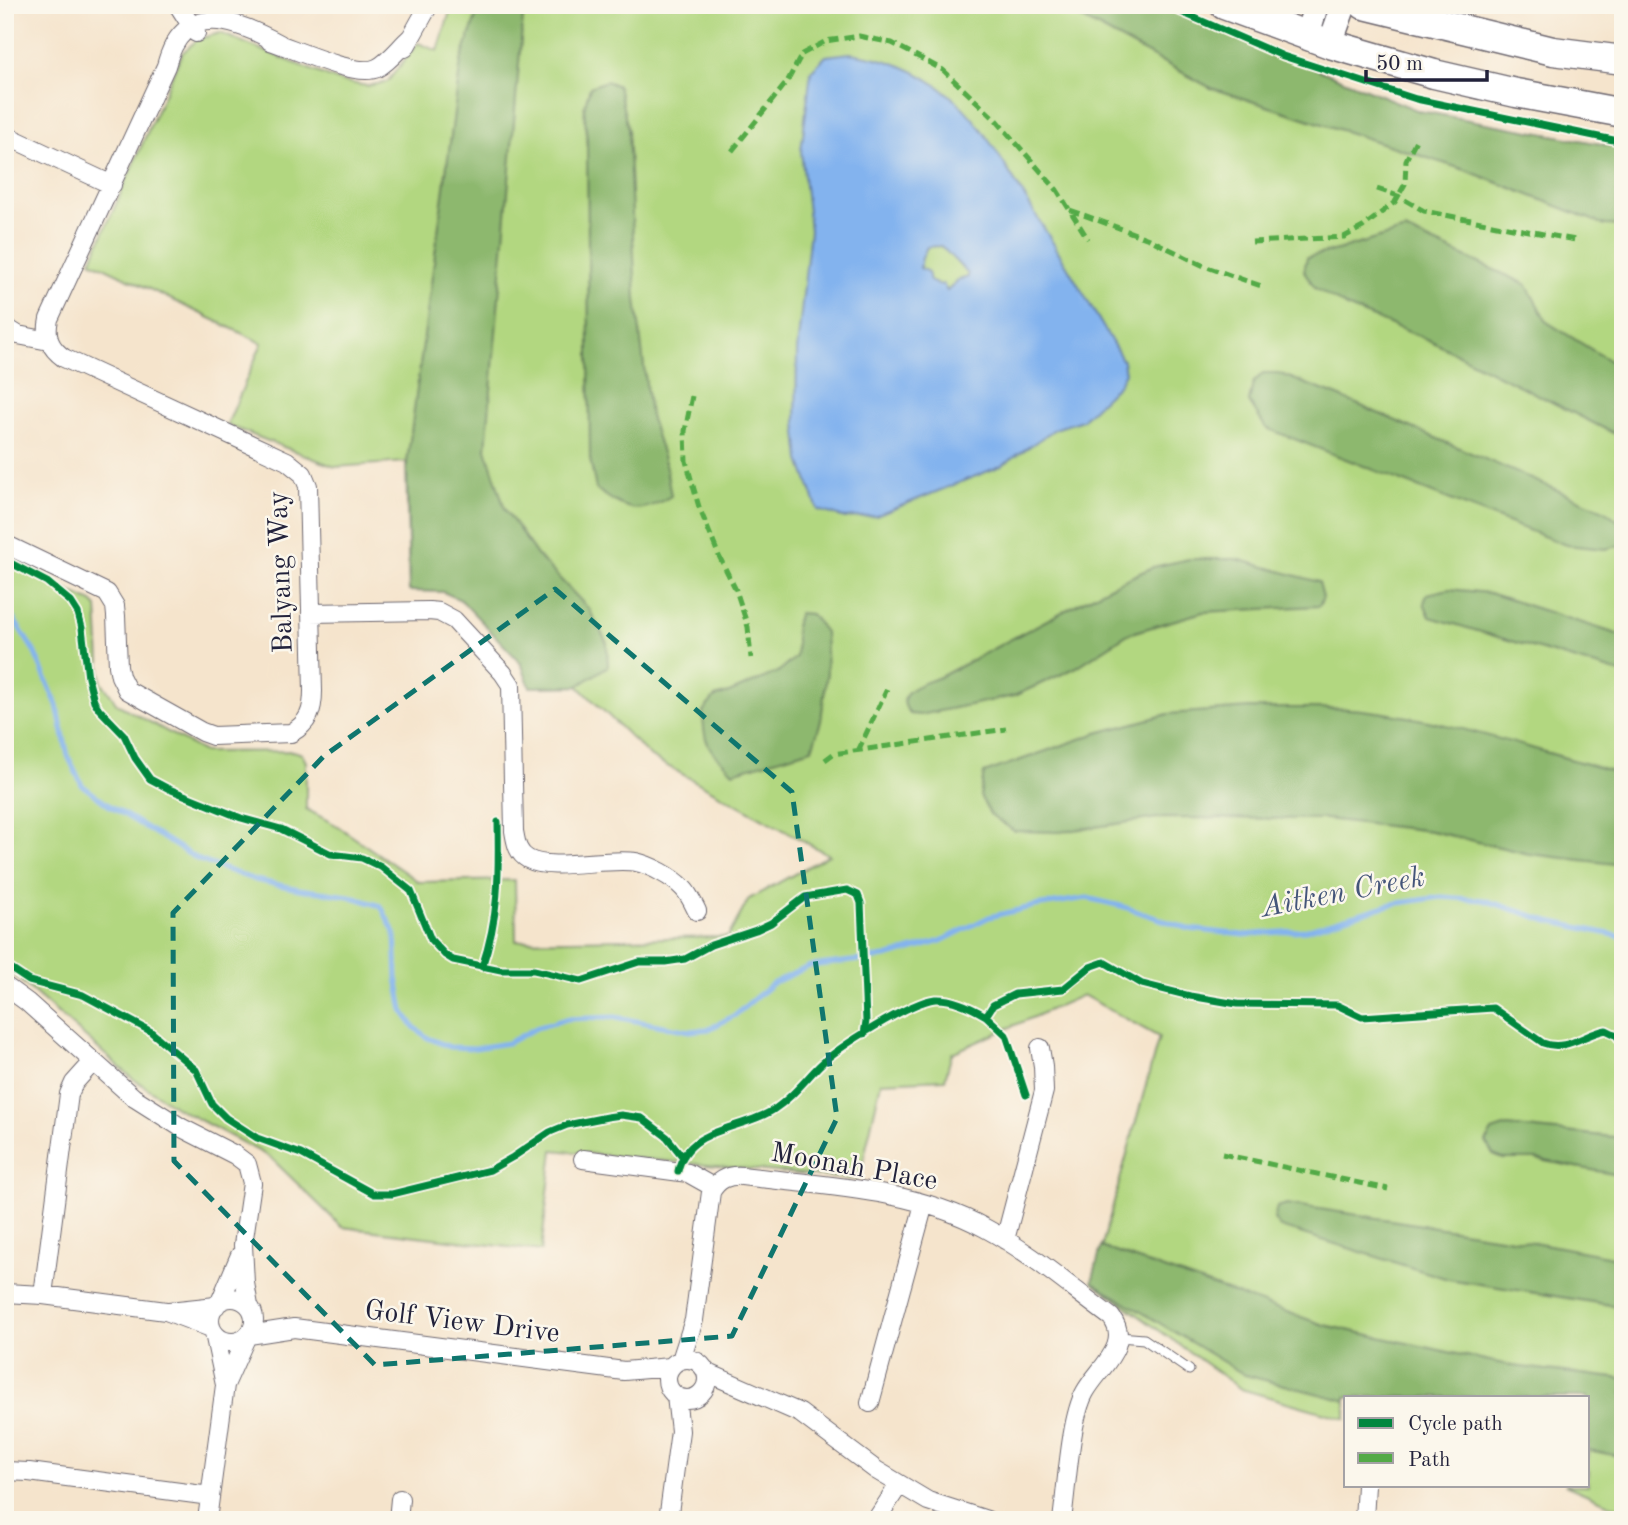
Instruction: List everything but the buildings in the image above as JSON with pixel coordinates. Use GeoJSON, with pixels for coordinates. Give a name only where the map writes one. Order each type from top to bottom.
{"type":"FeatureCollection","features":[{"type":"Feature","properties":{"kind":"main road"},"geometry":{"type":"LineString","coordinates":[[1224,5],[1319,40],[1434,74],[1623,113]]}},
{"type":"Feature","properties":{"kind":"main road"},"geometry":{"type":"LineString","coordinates":[[1364,5],[1399,10],[1553,51],[1623,61]]}},
{"type":"Feature","properties":{"kind":"street"},"geometry":{"type":"LineString","coordinates":[[178,5],[194,27]]}},
{"type":"Feature","properties":{"kind":"street"},"geometry":{"type":"LineString","coordinates":[[6,327],[18,335],[48,333],[166,66],[194,27],[188,5]]}},
{"type":"Feature","properties":{"kind":"street"},"geometry":{"type":"LineString","coordinates":[[194,27],[220,27],[280,44],[315,58],[368,71],[381,65],[410,38],[429,5]]}},
{"type":"Feature","properties":{"kind":"street"},"geometry":{"type":"LineString","coordinates":[[1317,5],[1319,40]]}},
{"type":"Feature","properties":{"kind":"street"},"geometry":{"type":"LineString","coordinates":[[1319,40],[1343,5]]}},
{"type":"Feature","properties":{"kind":"street"},"geometry":{"type":"LineString","coordinates":[[5,135],[112,185]]}},
{"type":"Feature","properties":{"kind":"street","name":"Balyang Way"},"geometry":{"type":"LineString","coordinates":[[5,544],[107,593],[115,606],[118,666],[123,685],[132,695],[208,735],[280,735],[291,733],[306,722],[313,702],[308,486],[303,474],[297,467],[64,358],[51,347],[48,333]]}},
{"type":"Feature","properties":{"kind":"street"},"geometry":{"type":"LineString","coordinates":[[311,613],[429,611],[439,612],[454,620],[511,685],[514,831],[522,855],[542,863],[642,864],[682,887],[697,911]]}},
{"type":"Feature","properties":{"kind":"street"},"geometry":{"type":"LineString","coordinates":[[5,986],[27,1002],[120,1088],[153,1111],[243,1159],[250,1171],[252,1183],[243,1245],[245,1283],[254,1325],[225,1385],[207,1520]]}},
{"type":"Feature","properties":{"kind":"street"},"geometry":{"type":"LineString","coordinates":[[1005,1240],[1044,1091],[1040,1048]]}},
{"type":"Feature","properties":{"kind":"street"},"geometry":{"type":"LineString","coordinates":[[43,1295],[69,1094],[74,1083],[92,1063]]}},
{"type":"Feature","properties":{"kind":"street"},"geometry":{"type":"LineString","coordinates":[[583,1159],[688,1173],[713,1187],[708,1207],[694,1320],[676,1364]]}},
{"type":"Feature","properties":{"kind":"street","name":"Moonah Place"},"geometry":{"type":"LineString","coordinates":[[713,1187],[723,1178],[742,1175],[867,1192],[924,1203],[965,1218],[1005,1240],[1111,1317],[1116,1324],[1119,1338]]}},
{"type":"Feature","properties":{"kind":"street"},"geometry":{"type":"LineString","coordinates":[[870,1403],[924,1203]]}},
{"type":"Feature","properties":{"kind":"street"},"geometry":{"type":"LineString","coordinates":[[225,1385],[210,1317],[243,1245]]}},
{"type":"Feature","properties":{"kind":"street"},"geometry":{"type":"LineString","coordinates":[[5,1293],[43,1295],[166,1311],[218,1304],[235,1298],[251,1308]]}},
{"type":"Feature","properties":{"kind":"street","name":"Golf View Drive"},"geometry":{"type":"LineString","coordinates":[[251,1308],[294,1328]]}},
{"type":"Feature","properties":{"kind":"street"},"geometry":{"type":"LineString","coordinates":[[166,1311],[213,1331],[229,1342],[247,1336]]}},
{"type":"Feature","properties":{"kind":"street"},"geometry":{"type":"LineString","coordinates":[[668,1520],[680,1431],[707,1382],[694,1320]]}},
{"type":"Feature","properties":{"kind":"street","name":"Golf View Drive"},"geometry":{"type":"LineString","coordinates":[[247,1336],[294,1328],[624,1371],[676,1364]]}},
{"type":"Feature","properties":{"kind":"street"},"geometry":{"type":"LineString","coordinates":[[1062,1520],[1080,1403],[1091,1382],[1112,1355],[1119,1338]]}},
{"type":"Feature","properties":{"kind":"street"},"geometry":{"type":"LineString","coordinates":[[680,1431],[667,1373],[676,1364],[688,1359],[750,1392],[800,1413],[899,1485],[939,1506],[987,1520]]}},
{"type":"Feature","properties":{"kind":"street","name":"Golf View Drive"},"geometry":{"type":"LineString","coordinates":[[624,1371],[672,1392]]}},
{"type":"Feature","properties":{"kind":"street"},"geometry":{"type":"LineString","coordinates":[[672,1392],[688,1399],[698,1395],[750,1392]]}},
{"type":"Feature","properties":{"kind":"street"},"geometry":{"type":"LineString","coordinates":[[5,1471],[210,1496]]}},
{"type":"Feature","properties":{"kind":"street"},"geometry":{"type":"LineString","coordinates":[[876,1520],[899,1485]]}},
{"type":"Feature","properties":{"kind":"street"},"geometry":{"type":"LineString","coordinates":[[1364,1519],[1366,1486]]}},
{"type":"Feature","properties":{"kind":"street"},"geometry":{"type":"LineString","coordinates":[[398,1520],[400,1499]]}},
{"type":"Feature","properties":{"kind":"lane"},"geometry":{"type":"LineString","coordinates":[[1119,1338],[1144,1339],[1189,1370]]}},
{"type":"Feature","properties":{"kind":"highlighted area"},"geometry":{"type":"Polygon","coordinates":[[[555,589],[792,792],[837,1118],[732,1336],[375,1365],[174,1161],[173,913],[324,756],[555,589]]]}},
{"type":"Feature","properties":{"kind":"green space"},"geometry":{"type":"Polygon","coordinates":[[[452,5],[1160,5],[1419,111],[1623,148],[1623,1510],[1567,1486],[1590,1486],[1590,1396],[1344,1396],[1344,1418],[1241,1389],[1092,1282],[1159,1037],[1083,995],[952,1053],[945,1079],[881,1082],[859,1180],[553,1150],[541,1251],[342,1227],[270,1157],[177,1108],[132,1078],[5,967],[5,562],[92,602],[97,607],[101,681],[117,704],[204,752],[294,751],[302,754],[306,762],[306,809],[336,825],[419,882],[515,880],[516,941],[728,937],[749,899],[829,855],[651,757],[578,686],[530,687],[523,668],[510,650],[460,599],[437,591],[409,591],[406,462],[335,467],[227,425],[262,343],[91,261],[182,53],[198,39],[220,33],[339,81],[367,86],[387,82],[418,43],[438,51],[452,5]]]}},
{"type":"Feature","properties":{"kind":"green space"},"geometry":{"type":"Polygon","coordinates":[[[480,5],[524,5],[486,449],[505,509],[537,555],[589,609],[607,643],[608,666],[578,686],[530,687],[521,663],[461,600],[443,592],[409,591],[407,462],[461,61],[480,5]]]}},
{"type":"Feature","properties":{"kind":"green space"},"geometry":{"type":"Polygon","coordinates":[[[1049,5],[1160,5],[1419,111],[1623,148],[1623,226],[1605,225],[1468,171],[1211,88],[1085,20],[1049,5]]]}},
{"type":"Feature","properties":{"kind":"green space"},"geometry":{"type":"Polygon","coordinates":[[[606,81],[618,86],[628,129],[636,299],[650,416],[665,462],[671,496],[640,509],[624,506],[596,489],[590,459],[587,140],[584,108],[590,87],[606,81]]]}},
{"type":"Feature","properties":{"kind":"green space"},"geometry":{"type":"Polygon","coordinates":[[[1405,230],[1526,284],[1547,322],[1623,369],[1623,438],[1429,340],[1349,308],[1315,288],[1304,271],[1307,257],[1405,230]]]}},
{"type":"Feature","properties":{"kind":"green space"},"geometry":{"type":"Polygon","coordinates":[[[1263,373],[1278,373],[1338,396],[1604,510],[1623,524],[1623,545],[1605,549],[1566,545],[1266,428],[1249,402],[1253,383],[1263,373]]]}},
{"type":"Feature","properties":{"kind":"green space"},"geometry":{"type":"Polygon","coordinates":[[[1189,559],[1237,559],[1319,582],[1323,597],[1319,606],[1203,612],[1128,634],[1075,668],[1014,696],[920,715],[910,714],[905,706],[904,699],[907,694],[918,685],[940,677],[1111,586],[1153,567],[1189,559]]]}},
{"type":"Feature","properties":{"kind":"green space"},"geometry":{"type":"Polygon","coordinates":[[[1449,589],[1489,593],[1623,636],[1623,674],[1430,617],[1424,603],[1427,594],[1449,589]]]}},
{"type":"Feature","properties":{"kind":"green space"},"geometry":{"type":"Polygon","coordinates":[[[799,613],[811,614],[825,632],[827,672],[821,721],[812,749],[733,772],[718,758],[706,740],[703,711],[715,697],[778,672],[796,657],[799,613]]]}},
{"type":"Feature","properties":{"kind":"green space"},"geometry":{"type":"Polygon","coordinates":[[[1250,708],[1335,708],[1395,715],[1493,737],[1623,774],[1623,865],[1529,854],[1431,831],[1325,819],[1158,818],[1060,832],[1014,831],[990,814],[980,796],[984,773],[1097,733],[1168,714],[1250,708]]]}},
{"type":"Feature","properties":{"kind":"green space"},"geometry":{"type":"Polygon","coordinates":[[[1507,1126],[1623,1138],[1623,1176],[1535,1159],[1503,1159],[1493,1155],[1486,1142],[1492,1131],[1507,1126]]]}},
{"type":"Feature","properties":{"kind":"green space"},"geometry":{"type":"Polygon","coordinates":[[[1287,1204],[1539,1243],[1623,1259],[1623,1307],[1448,1279],[1280,1227],[1274,1219],[1277,1207],[1287,1204]]]}},
{"type":"Feature","properties":{"kind":"green space"},"geometry":{"type":"Polygon","coordinates":[[[1101,1247],[1324,1325],[1513,1366],[1623,1379],[1623,1457],[1590,1450],[1590,1396],[1344,1396],[1344,1400],[1245,1375],[1092,1282],[1101,1247]]]}},
{"type":"Feature","properties":{"kind":"water"},"geometry":{"type":"Polygon","coordinates":[[[850,53],[902,66],[936,85],[959,103],[997,152],[1123,361],[1125,373],[1119,384],[1082,420],[1055,429],[1001,466],[876,516],[845,518],[818,510],[800,460],[796,423],[797,350],[810,230],[801,151],[811,71],[826,56],[850,53]],[[941,246],[927,247],[920,268],[928,272],[930,281],[943,284],[947,291],[959,280],[968,277],[941,246]]]}},
{"type":"Feature","properties":{"kind":"waterway","name":"Aitken Creek"},"geometry":{"type":"LineString","coordinates":[[5,614],[13,618],[34,651],[57,705],[68,756],[82,785],[107,804],[199,860],[255,880],[349,896],[381,906],[395,934],[397,978],[403,1011],[414,1027],[428,1038],[450,1047],[475,1048],[508,1043],[536,1028],[566,1019],[615,1017],[690,1031],[709,1029],[735,1015],[773,983],[810,966],[886,957],[941,941],[989,917],[1087,898],[1121,906],[1189,929],[1244,935],[1306,930],[1392,904],[1441,897],[1484,900],[1549,921],[1623,937]]}},
{"type":"Feature","properties":{"kind":"marked path"},"geometry":{"type":"LineString","coordinates":[[732,151],[787,82],[802,54],[826,41],[859,36],[892,43],[943,70],[996,120],[1057,190],[1088,239]]}},
{"type":"Feature","properties":{"kind":"marked path"},"geometry":{"type":"LineString","coordinates":[[1252,242],[1344,237],[1363,227],[1395,202],[1405,184],[1406,160],[1416,140]]}},
{"type":"Feature","properties":{"kind":"marked path"},"geometry":{"type":"LineString","coordinates":[[1377,189],[1398,196],[1424,211],[1575,240]]}},
{"type":"Feature","properties":{"kind":"marked path"},"geometry":{"type":"LineString","coordinates":[[1070,210],[1149,239],[1204,266],[1261,286]]}},
{"type":"Feature","properties":{"kind":"marked path"},"geometry":{"type":"LineString","coordinates":[[692,396],[685,431],[686,461],[699,507],[736,590],[748,627],[751,658]]}},
{"type":"Feature","properties":{"kind":"marked path"},"geometry":{"type":"LineString","coordinates":[[858,751],[887,689]]}},
{"type":"Feature","properties":{"kind":"marked path"},"geometry":{"type":"LineString","coordinates":[[825,760],[833,754],[1006,729]]}},
{"type":"Feature","properties":{"kind":"marked path"},"geometry":{"type":"LineString","coordinates":[[1222,1154],[1388,1189]]}},
{"type":"Feature","properties":{"kind":"cycle path"},"geometry":{"type":"LineString","coordinates":[[1165,5],[1283,56],[1416,99],[1623,142]]}},
{"type":"Feature","properties":{"kind":"cycle path"},"geometry":{"type":"LineString","coordinates":[[5,560],[47,582],[71,602],[78,613],[82,628],[88,678],[94,701],[124,735],[135,758],[150,779],[241,818],[281,829],[331,854],[362,858],[381,867],[411,891],[431,940],[453,960],[501,970],[534,970],[581,981],[639,962],[685,959],[711,945],[771,923],[805,897],[847,890],[858,895],[861,903],[866,1021],[864,1034]]}},
{"type":"Feature","properties":{"kind":"cycle path"},"geometry":{"type":"LineString","coordinates":[[482,967],[492,931],[497,896],[498,822]]}},
{"type":"Feature","properties":{"kind":"cycle path"},"geometry":{"type":"LineString","coordinates":[[678,1171],[683,1157],[692,1146],[717,1132],[773,1110],[792,1095],[828,1058],[857,1037],[909,1008],[941,999],[961,1004],[986,1016],[993,1005],[1015,994],[1063,989],[1090,967],[1104,962],[1142,984],[1237,1004],[1337,1005],[1362,1017],[1493,1008],[1543,1043],[1567,1044],[1606,1030],[1616,1035],[1623,1044]]}},
{"type":"Feature","properties":{"kind":"cycle path"},"geometry":{"type":"LineString","coordinates":[[5,965],[29,981],[83,995],[150,1031],[196,1070],[212,1104],[226,1118],[257,1138],[301,1154],[374,1194],[392,1194],[490,1170],[550,1132],[567,1125],[621,1115],[642,1118],[667,1137],[682,1156]]}},
{"type":"Feature","properties":{"kind":"cycle path"},"geometry":{"type":"LineString","coordinates":[[986,1016],[1006,1035],[1026,1095]]}}]}
